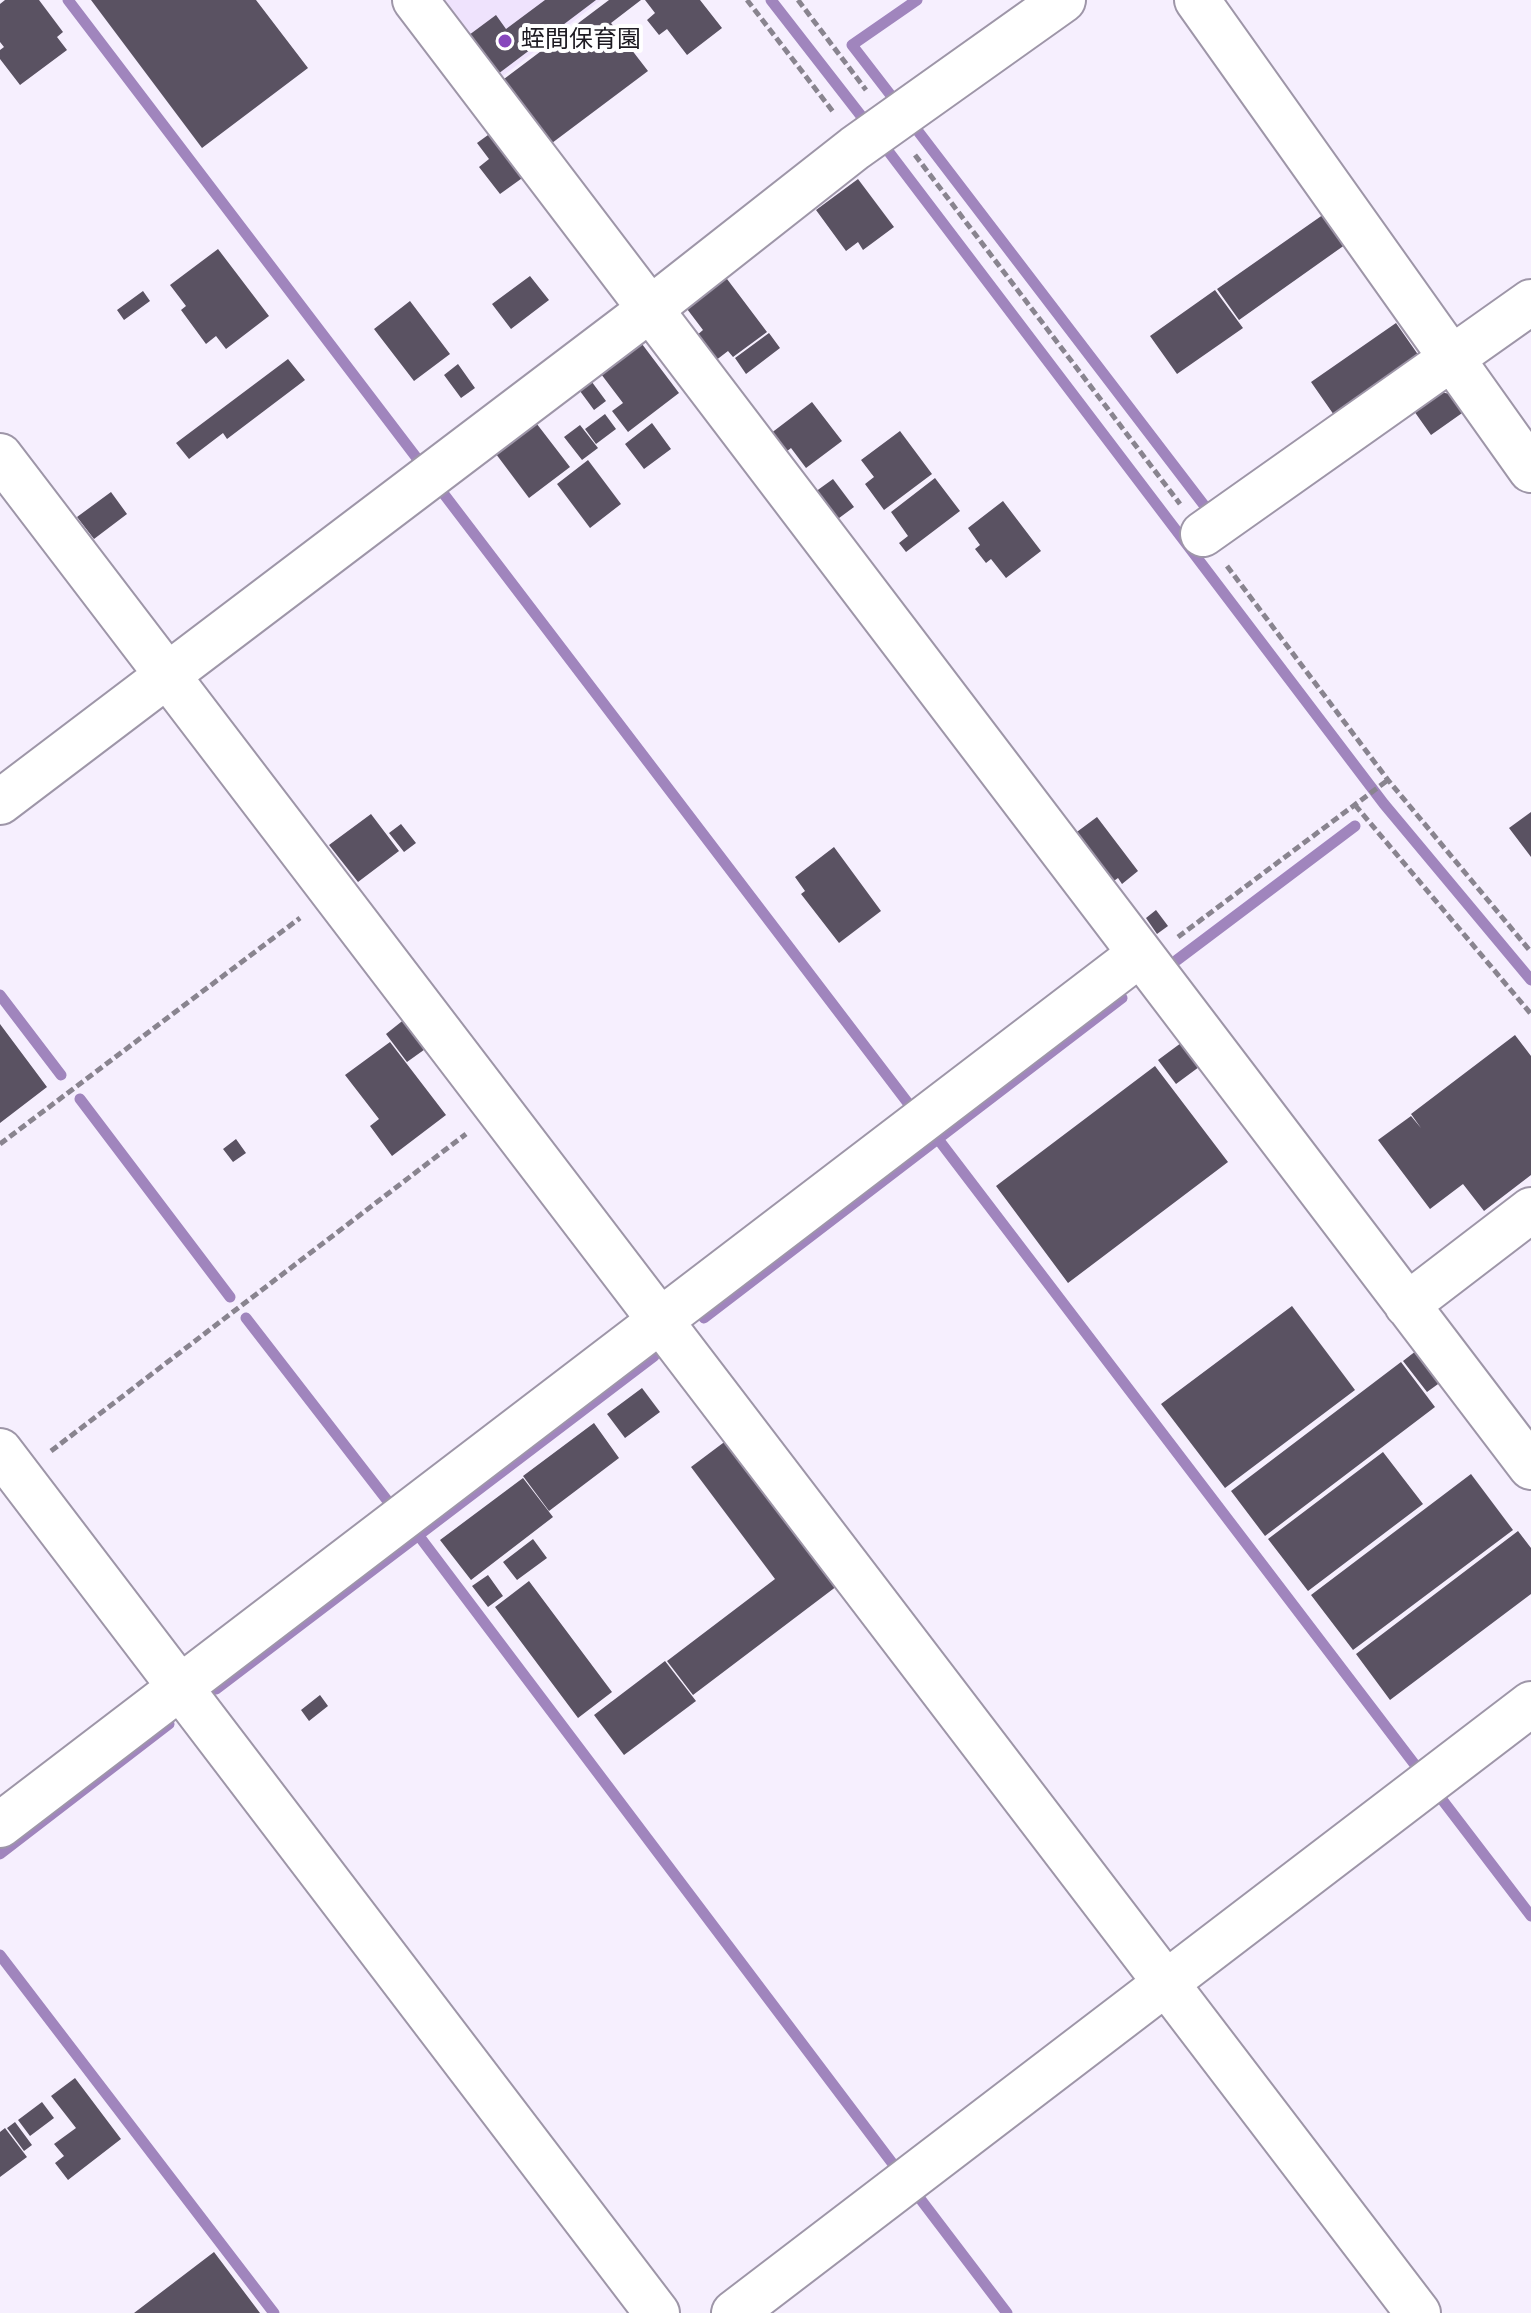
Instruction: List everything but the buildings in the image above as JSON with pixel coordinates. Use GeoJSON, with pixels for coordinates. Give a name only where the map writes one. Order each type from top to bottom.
{"type":"FeatureCollection","features":[{"type":"Feature","properties":{"kind":"street"},"geometry":{"type":"LineString","coordinates":[[415,0],[1531,1467]]}},
{"type":"Feature","properties":{"kind":"street"},"geometry":{"type":"LineString","coordinates":[[0,802],[649,310],[876,132],[1063,0]]}},
{"type":"Feature","properties":{"kind":"street"},"geometry":{"type":"LineString","coordinates":[[1197,0],[1531,470]]}},
{"type":"Feature","properties":{"kind":"street"},"geometry":{"type":"LineString","coordinates":[[1203,534],[1531,302]]}},
{"type":"Feature","properties":{"kind":"street"},"geometry":{"type":"LineString","coordinates":[[0,456],[1418,2313]]}},
{"type":"Feature","properties":{"kind":"street"},"geometry":{"type":"LineString","coordinates":[[0,1825],[1142,958]]}},
{"type":"Feature","properties":{"kind":"street"},"geometry":{"type":"LineString","coordinates":[[1407,1305],[1531,1210]]}},
{"type":"Feature","properties":{"kind":"street"},"geometry":{"type":"LineString","coordinates":[[9,1464],[657,2313]]}},
{"type":"Feature","properties":{"kind":"street"},"geometry":{"type":"LineString","coordinates":[[734,2313],[1531,1704]]}},
{"type":"Feature","properties":{"kind":"path"},"geometry":{"type":"LineString","coordinates":[[747,0],[843,124],[876,132]]}},
{"type":"Feature","properties":{"kind":"path"},"geometry":{"type":"LineString","coordinates":[[798,0],[876,132],[1203,534],[1388,780],[1531,952]]}},
{"type":"Feature","properties":{"kind":"path"},"geometry":{"type":"LineString","coordinates":[[1142,958],[1388,780]]}},
{"type":"Feature","properties":{"kind":"path"},"geometry":{"type":"LineString","coordinates":[[1357,804],[1531,1014]]}},
{"type":"Feature","properties":{"kind":"path"},"geometry":{"type":"LineString","coordinates":[[0,1144],[333,893]]}},
{"type":"Feature","properties":{"kind":"path"},"geometry":{"type":"LineString","coordinates":[[9,1464],[499,1110]]}},
{"type":"Feature","properties":{"kind":"shaded area","name":"蛭間保育園"},"geometry":{"type":"Polygon","coordinates":[[[431,0],[601,0],[494,83],[431,0]]]}},
{"type":"Feature","properties":{"kind":"waterway"},"geometry":{"type":"LineString","coordinates":[[68,0],[416,457]]}},
{"type":"Feature","properties":{"kind":"waterway"},"geometry":{"type":"LineString","coordinates":[[771,0],[869,126]]}},
{"type":"Feature","properties":{"kind":"waterway"},"geometry":{"type":"LineString","coordinates":[[896,102],[852,45],[917,0]]}},
{"type":"Feature","properties":{"kind":"waterway"},"geometry":{"type":"LineString","coordinates":[[914,126],[1207,509]]}},
{"type":"Feature","properties":{"kind":"waterway"},"geometry":{"type":"LineString","coordinates":[[879,139],[1384,804],[1531,980]]}},
{"type":"Feature","properties":{"kind":"waterway"},"geometry":{"type":"LineString","coordinates":[[440,489],[911,1107]]}},
{"type":"Feature","properties":{"kind":"waterway"},"geometry":{"type":"LineString","coordinates":[[1177,960],[1355,826]]}},
{"type":"Feature","properties":{"kind":"waterway"},"geometry":{"type":"LineString","coordinates":[[0,995],[61,1075]]}},
{"type":"Feature","properties":{"kind":"waterway"},"geometry":{"type":"LineString","coordinates":[[704,1318],[1122,998]]}},
{"type":"Feature","properties":{"kind":"waterway"},"geometry":{"type":"LineString","coordinates":[[80,1099],[230,1297]]}},
{"type":"Feature","properties":{"kind":"waterway"},"geometry":{"type":"LineString","coordinates":[[938,1139],[1422,1774]]}},
{"type":"Feature","properties":{"kind":"waterway"},"geometry":{"type":"LineString","coordinates":[[246,1318],[390,1504]]}},
{"type":"Feature","properties":{"kind":"waterway"},"geometry":{"type":"LineString","coordinates":[[216,1689],[654,1356]]}},
{"type":"Feature","properties":{"kind":"waterway"},"geometry":{"type":"LineString","coordinates":[[419,1536],[899,2172]]}},
{"type":"Feature","properties":{"kind":"waterway"},"geometry":{"type":"LineString","coordinates":[[0,1854],[169,1724]]}},
{"type":"Feature","properties":{"kind":"waterway"},"geometry":{"type":"LineString","coordinates":[[1437,1793],[1531,1916]]}},
{"type":"Feature","properties":{"kind":"waterway"},"geometry":{"type":"LineString","coordinates":[[0,1955],[274,2313]]}},
{"type":"Feature","properties":{"kind":"waterway"},"geometry":{"type":"LineString","coordinates":[[915,2192],[1007,2313]]}},
{"type":"Feature","properties":{"kind":"place","name":"蛭間保育園"},"geometry":{"type":"Point","coordinates":[505,41]}}]}
